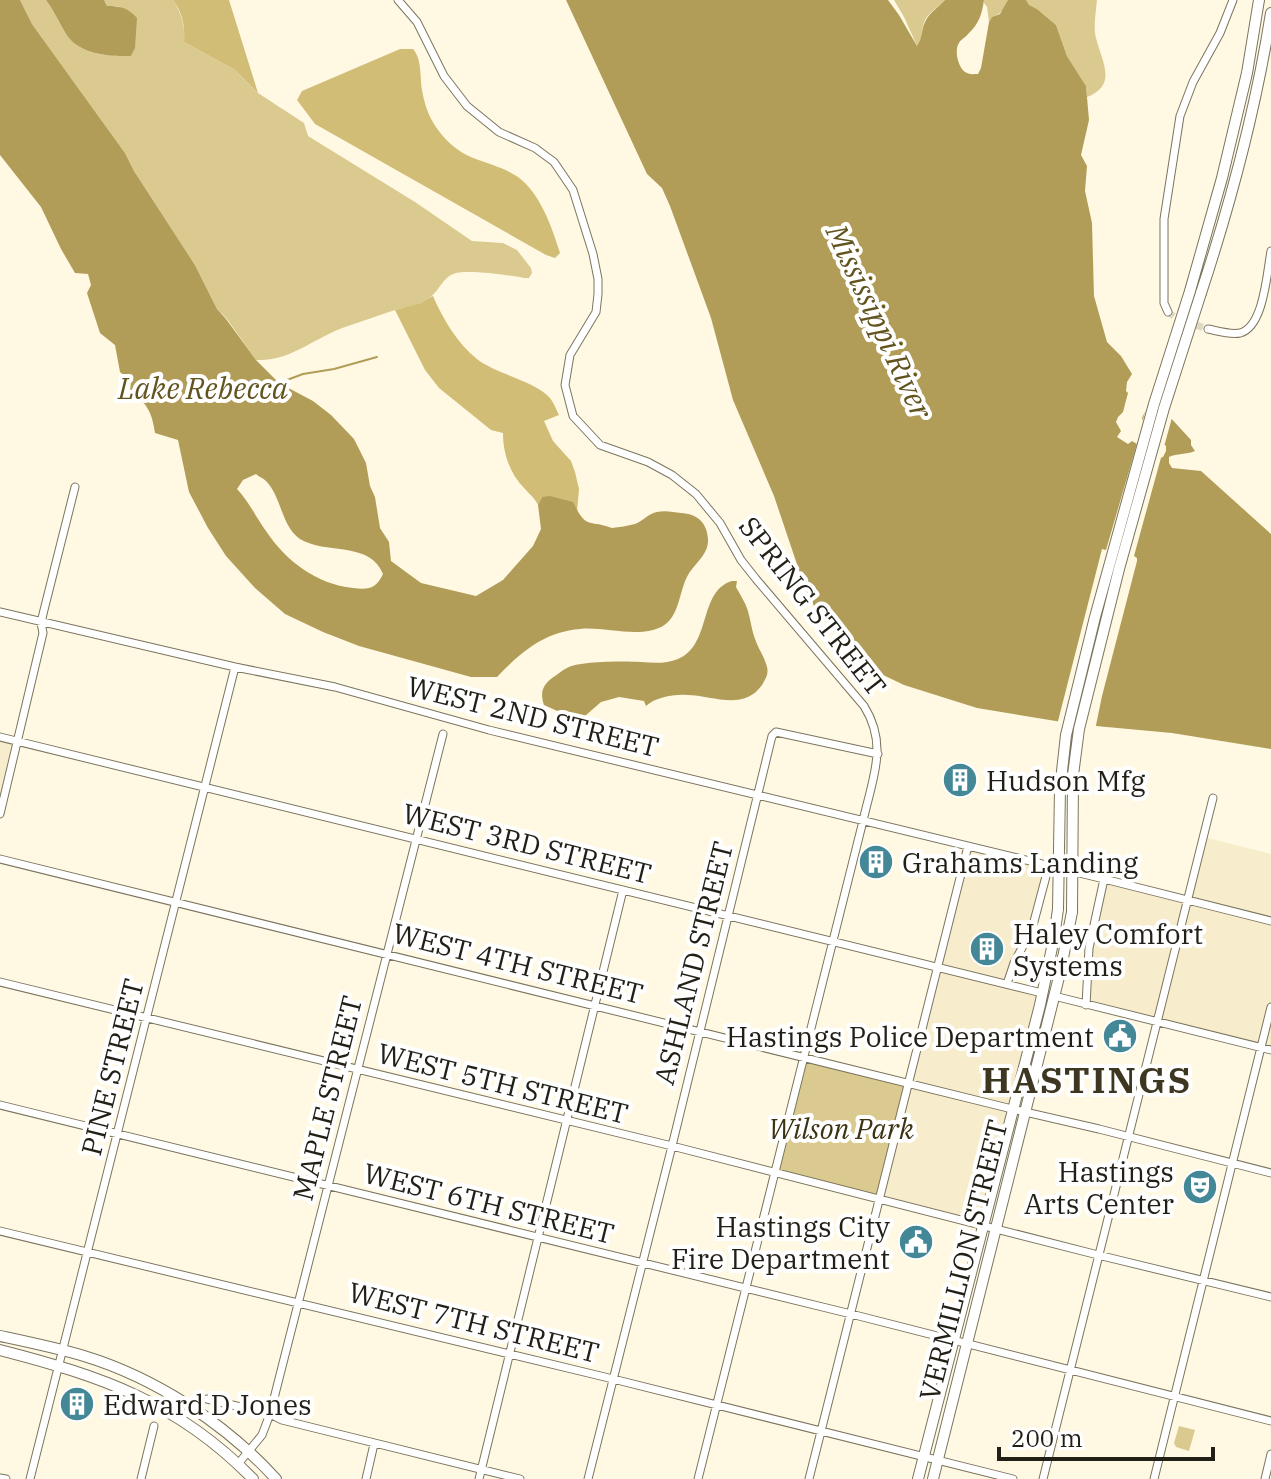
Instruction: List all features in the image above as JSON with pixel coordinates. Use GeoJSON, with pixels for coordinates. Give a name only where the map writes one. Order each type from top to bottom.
{"type":"FeatureCollection","features":[{"type":"Feature","properties":{"kind":"highway"},"geometry":{"type":"LineString","coordinates":[[1195,292],[1247,73],[1259,0]]}},
{"type":"Feature","properties":{"kind":"highway"},"geometry":{"type":"LineString","coordinates":[[1195,292],[1219,238],[1242,150],[1271,13]]}},
{"type":"Feature","properties":{"kind":"highway","name":"VERMILLION STREET"},"geometry":{"type":"LineString","coordinates":[[918,1479],[1054,938],[1058,909],[1060,789],[1066,735],[1154,404],[1195,292]]}},
{"type":"Feature","properties":{"kind":"highway","name":"VERMILLION STREET"},"geometry":{"type":"LineString","coordinates":[[933,1479],[1054,996],[1072,912],[1073,775],[1079,729],[1195,292]]}},
{"type":"Feature","properties":{"kind":"highway"},"geometry":{"type":"LineString","coordinates":[[0,1336],[108,1364],[157,1388],[202,1415],[276,1479]]}},
{"type":"Feature","properties":{"kind":"highway"},"geometry":{"type":"LineString","coordinates":[[0,1350],[59,1365],[127,1389],[172,1413],[253,1479]]}},
{"type":"Feature","properties":{"kind":"street","name":"SPRING STREET"},"geometry":{"type":"LineString","coordinates":[[398,0],[417,22],[444,76],[467,106],[499,132],[535,148],[554,162],[573,190],[598,279],[596,312],[570,355],[565,385],[573,416],[600,445],[648,462],[672,475],[696,494],[720,523],[756,579],[864,706],[877,735],[878,754],[863,821],[698,1479]]}},
{"type":"Feature","properties":{"kind":"street"},"geometry":{"type":"LineString","coordinates":[[1168,312],[1164,303],[1164,219],[1180,116],[1233,0]]}},
{"type":"Feature","properties":{"kind":"street"},"geometry":{"type":"LineString","coordinates":[[1208,329],[1241,333],[1250,328],[1262,302],[1271,251]]}},
{"type":"Feature","properties":{"kind":"street"},"geometry":{"type":"LineString","coordinates":[[0,814],[43,633],[41,623],[75,487]]}},
{"type":"Feature","properties":{"kind":"street","name":"WEST 2ND STREET"},"geometry":{"type":"LineString","coordinates":[[2,613],[335,687],[489,730],[1271,921]]}},
{"type":"Feature","properties":{"kind":"street","name":"PINE STREET"},"geometry":{"type":"LineString","coordinates":[[30,1479],[235,667]]}},
{"type":"Feature","properties":{"kind":"street","name":"ASHLAND STREET"},"geometry":{"type":"LineString","coordinates":[[588,1479],[772,736],[776,732],[878,754]]}},
{"type":"Feature","properties":{"kind":"street","name":"MAPLE STREET"},"geometry":{"type":"LineString","coordinates":[[238,1464],[262,1435],[270,1414],[443,734]]}},
{"type":"Feature","properties":{"kind":"street","name":"WEST 3RD STREET"},"geometry":{"type":"LineString","coordinates":[[0,737],[1042,993]]}},
{"type":"Feature","properties":{"kind":"street"},"geometry":{"type":"LineString","coordinates":[[1043,1479],[1213,798]]}},
{"type":"Feature","properties":{"kind":"street"},"geometry":{"type":"LineString","coordinates":[[809,1479],[968,846]]}},
{"type":"Feature","properties":{"kind":"street","name":"WEST 4TH STREET"},"geometry":{"type":"LineString","coordinates":[[0,859],[1271,1173]]}},
{"type":"Feature","properties":{"kind":"street"},"geometry":{"type":"LineString","coordinates":[[1007,984],[1032,929],[1049,865]]}},
{"type":"Feature","properties":{"kind":"street"},"geometry":{"type":"LineString","coordinates":[[1086,1005],[1089,948],[1104,879]]}},
{"type":"Feature","properties":{"kind":"street"},"geometry":{"type":"LineString","coordinates":[[479,1479],[623,890]]}},
{"type":"Feature","properties":{"kind":"street","name":"WEST 5TH STREET"},"geometry":{"type":"LineString","coordinates":[[0,982],[672,1146],[1271,1297]]}},
{"type":"Feature","properties":{"kind":"street"},"geometry":{"type":"LineString","coordinates":[[1054,996],[1271,1050]]}},
{"type":"Feature","properties":{"kind":"street"},"geometry":{"type":"LineString","coordinates":[[1154,1479],[1271,1007]]}},
{"type":"Feature","properties":{"kind":"street","name":"WEST 6TH STREET"},"geometry":{"type":"LineString","coordinates":[[0,1105],[851,1314],[1271,1421]]}},
{"type":"Feature","properties":{"kind":"street","name":"WEST 7TH STREET"},"geometry":{"type":"LineString","coordinates":[[0,1231],[1013,1479]]}},
{"type":"Feature","properties":{"kind":"street"},"geometry":{"type":"LineString","coordinates":[[207,1399],[520,1479]]}},
{"type":"Feature","properties":{"kind":"street"},"geometry":{"type":"LineString","coordinates":[[141,1479],[154,1426]]}},
{"type":"Feature","properties":{"kind":"street"},"geometry":{"type":"LineString","coordinates":[[366,1479],[374,1444]]}},
{"type":"Feature","properties":{"kind":"street"},"geometry":{"type":"LineString","coordinates":[[1265,1479],[1271,1454]]}},
{"type":"Feature","properties":{"kind":"street"},"geometry":{"type":"LineString","coordinates":[[0,1478],[6,1479]]}},
{"type":"Feature","properties":{"kind":"shaded area"},"geometry":{"type":"Polygon","coordinates":[[[173,0],[229,0],[258,93],[235,70],[184,42],[183,20],[173,0]]]}},
{"type":"Feature","properties":{"kind":"shaded area"},"geometry":{"type":"Polygon","coordinates":[[[400,49],[413,49],[416,53],[425,103],[442,135],[469,156],[518,177],[533,192],[557,243],[560,253],[555,258],[315,124],[297,100],[302,91],[400,49]]]}},
{"type":"Feature","properties":{"kind":"shaded area"},"geometry":{"type":"Polygon","coordinates":[[[433,296],[451,330],[477,359],[536,387],[551,400],[559,415],[544,421],[553,441],[571,461],[575,472],[579,489],[577,512],[542,497],[538,505],[511,470],[503,433],[491,430],[439,388],[425,370],[395,310],[421,303],[433,296]]]}},
{"type":"Feature","properties":{"kind":"shaded area"},"geometry":{"type":"Polygon","coordinates":[[[0,737],[18,741],[0,814],[0,737]]]}},
{"type":"Feature","properties":{"kind":"shaded area"},"geometry":{"type":"Polygon","coordinates":[[[1204,837],[1271,854],[1271,1050],[1086,1005],[1089,948],[1104,879],[1187,900],[1204,837]]]}},
{"type":"Feature","properties":{"kind":"shaded area"},"geometry":{"type":"Polygon","coordinates":[[[968,846],[1049,865],[1032,929],[1007,983],[1033,993],[1039,1001],[982,1225],[879,1199],[968,846]]]}},
{"type":"Feature","properties":{"kind":"green space"},"geometry":{"type":"Polygon","coordinates":[[[20,0],[46,0],[66,34],[78,46],[104,55],[131,56],[135,41],[133,30],[118,6],[107,6],[104,0],[173,0],[182,20],[184,42],[235,70],[258,93],[304,123],[308,136],[472,241],[503,243],[517,250],[532,273],[529,278],[524,278],[480,272],[456,273],[422,303],[336,330],[281,357],[256,360],[217,309],[195,265],[125,153],[32,24],[20,0]]]}},
{"type":"Feature","properties":{"kind":"green space"},"geometry":{"type":"Polygon","coordinates":[[[894,0],[945,0],[925,20],[917,46],[904,17],[894,0]]]}},
{"type":"Feature","properties":{"kind":"green space"},"geometry":{"type":"Polygon","coordinates":[[[984,0],[1008,0],[1002,11],[989,22],[984,0]]]}},
{"type":"Feature","properties":{"kind":"green space"},"geometry":{"type":"Polygon","coordinates":[[[1026,0],[1097,0],[1095,34],[1105,79],[1097,92],[1087,97],[1086,86],[1067,56],[1056,25],[1028,5],[1026,0]]]}},
{"type":"Feature","properties":{"kind":"green space","name":"Wilson Park"},"geometry":{"type":"Polygon","coordinates":[[[803,1057],[908,1082],[879,1199],[775,1172],[803,1057]]]}},
{"type":"Feature","properties":{"kind":"green space"},"geometry":{"type":"Polygon","coordinates":[[[1179,1426],[1195,1430],[1189,1451],[1176,1447],[1174,1443],[1179,1426]]]}},
{"type":"Feature","properties":{"kind":"water","name":"Lake Rebecca"},"geometry":{"type":"Polygon","coordinates":[[[0,0],[20,0],[32,24],[125,153],[195,265],[217,309],[256,360],[279,383],[313,401],[354,439],[366,463],[380,528],[389,542],[391,561],[421,583],[476,596],[503,580],[533,546],[541,529],[538,505],[542,497],[573,502],[585,521],[612,528],[635,524],[660,511],[687,514],[703,524],[708,544],[688,575],[673,616],[650,631],[580,629],[555,634],[524,652],[497,677],[471,677],[359,646],[285,614],[255,588],[226,556],[208,528],[189,492],[178,440],[155,433],[148,409],[130,391],[131,382],[120,372],[115,345],[100,333],[87,293],[91,285],[88,274],[75,273],[41,207],[0,155],[0,0]],[[256,474],[243,480],[237,489],[283,552],[314,576],[339,586],[363,589],[377,583],[383,574],[369,557],[349,550],[316,545],[298,537],[287,523],[272,488],[256,474]]]}},
{"type":"Feature","properties":{"kind":"water"},"geometry":{"type":"Polygon","coordinates":[[[46,0],[104,0],[107,6],[130,12],[137,18],[135,48],[131,56],[104,55],[78,46],[66,34],[46,0]]]}},
{"type":"Feature","properties":{"kind":"water","name":"Mississippi River"},"geometry":{"type":"Polygon","coordinates":[[[566,0],[888,0],[917,46],[924,23],[945,0],[984,0],[977,23],[957,50],[960,66],[972,74],[978,74],[981,68],[989,22],[1000,14],[1008,0],[1026,0],[1056,25],[1067,56],[1086,86],[1089,120],[1081,155],[1087,166],[1085,191],[1092,223],[1094,296],[1107,342],[1121,356],[1132,374],[1127,382],[1128,393],[1123,412],[1116,422],[1121,431],[1117,437],[1163,457],[1166,446],[1146,431],[1142,418],[1146,410],[1169,416],[1191,440],[1195,451],[1169,457],[1172,468],[1201,471],[1271,534],[1271,749],[1172,733],[1074,724],[977,708],[904,685],[881,674],[834,632],[815,608],[805,588],[774,496],[733,400],[711,318],[670,206],[662,188],[647,174],[566,0]]]}},
{"type":"Feature","properties":{"kind":"water"},"geometry":{"type":"Polygon","coordinates":[[[732,581],[737,581],[736,587],[747,608],[767,667],[762,685],[754,693],[737,700],[671,696],[646,706],[644,701],[619,697],[601,702],[585,716],[564,714],[544,705],[542,693],[546,684],[561,671],[573,666],[602,662],[664,662],[678,659],[689,652],[701,631],[714,595],[732,581]]]}},
{"type":"Feature","properties":{"kind":"pier"},"geometry":{"type":"Polygon","coordinates":[[[1147,405],[1173,414],[1134,556],[1137,561],[1095,730],[1057,725],[1102,549],[1106,550],[1138,440],[1160,454],[1162,450],[1140,430],[1147,405]]]}},
{"type":"Feature","properties":{"kind":"waterway"},"geometry":{"type":"LineString","coordinates":[[279,383],[303,374],[377,357]]}},
{"type":"Feature","properties":{"kind":"tunnel"},"geometry":{"type":"LineString","coordinates":[[1168,312],[1177,319],[1208,329]]}},
{"type":"Feature","properties":{"kind":"place","name":"Hudson Mfg"},"geometry":{"type":"Point","coordinates":[960,780]}},
{"type":"Feature","properties":{"kind":"place","name":"Grahams Landing"},"geometry":{"type":"Point","coordinates":[876,862]}},
{"type":"Feature","properties":{"kind":"place","name":"Haley Comfort Systems"},"geometry":{"type":"Point","coordinates":[987,949]}},
{"type":"Feature","properties":{"kind":"place","name":"Hastings Police Department"},"geometry":{"type":"Point","coordinates":[1120,1036]}},
{"type":"Feature","properties":{"kind":"place","name":"Hastings Arts Center"},"geometry":{"type":"Point","coordinates":[1200,1187]}},
{"type":"Feature","properties":{"kind":"place","name":"Hastings City Fire Department"},"geometry":{"type":"Point","coordinates":[916,1242]}},
{"type":"Feature","properties":{"kind":"place","name":"Edward D Jones"},"geometry":{"type":"Point","coordinates":[77,1404]}},
{"type":"Feature","properties":{"kind":"district","name":"HASTINGS"},"geometry":{"type":"Point","coordinates":[1087,1079]}}]}
